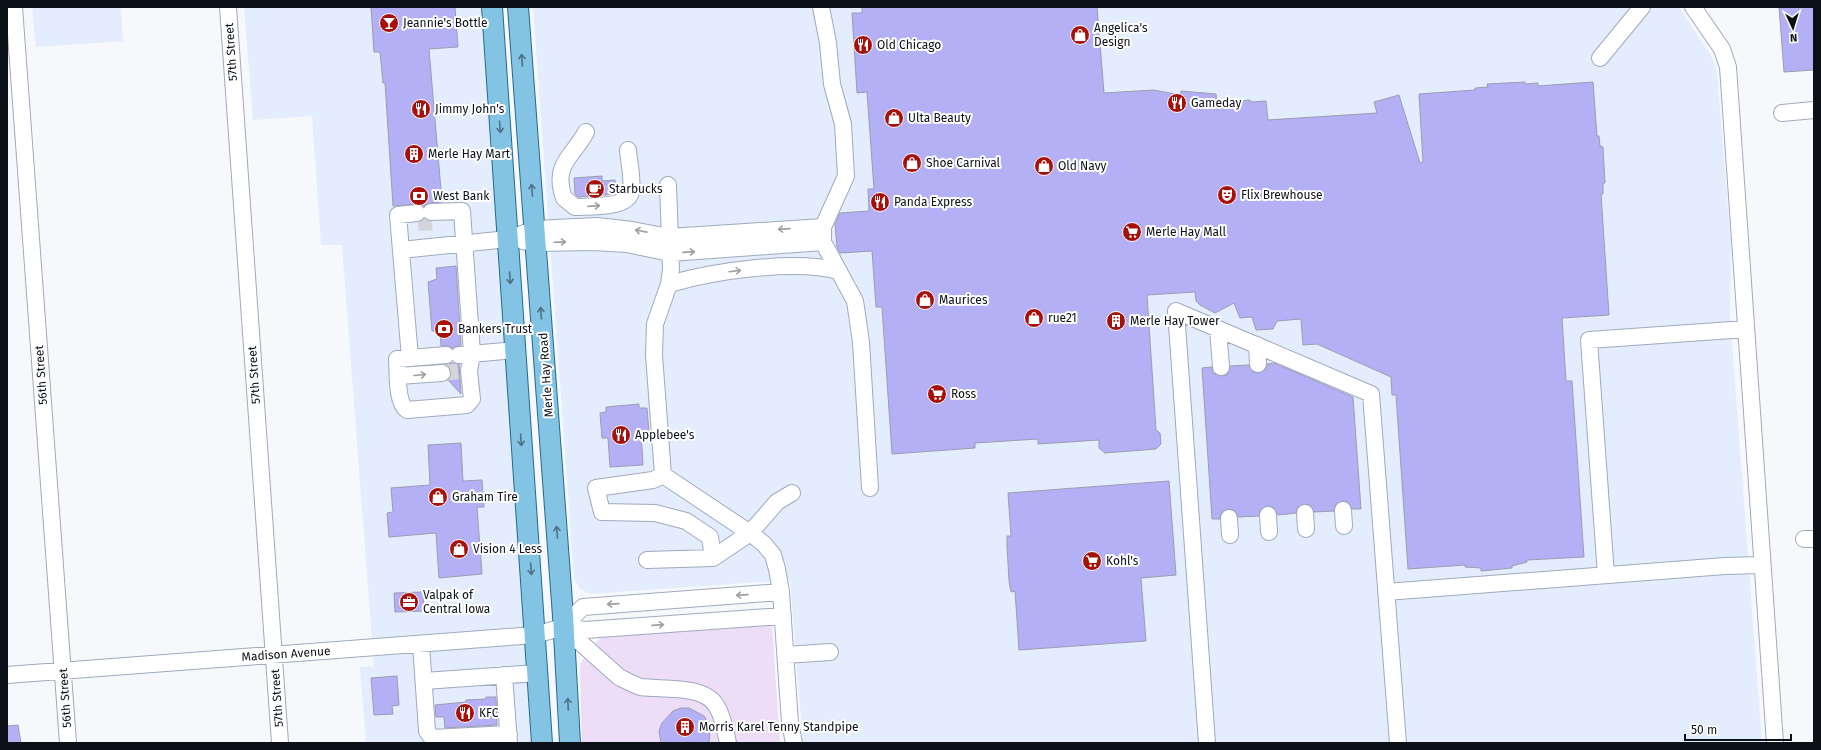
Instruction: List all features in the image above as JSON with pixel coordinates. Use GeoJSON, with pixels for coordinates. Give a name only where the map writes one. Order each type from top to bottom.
{"type":"FeatureCollection","features":[{"type":"Feature","properties":{"kind":"main road"},"geometry":{"type":"LineString","coordinates":[[492,7],[542,743]]}},
{"type":"Feature","properties":{"kind":"main road","name":"Merle Hay Road"},"geometry":{"type":"LineString","coordinates":[[518,7],[536,236],[570,743]]}},
{"type":"Feature","properties":{"kind":"street","name":"56th Street"},"geometry":{"type":"LineString","coordinates":[[14,7],[68,743]]}},
{"type":"Feature","properties":{"kind":"street","name":"57th Street"},"geometry":{"type":"LineString","coordinates":[[228,7],[280,743]]}},
{"type":"Feature","properties":{"kind":"street"},"geometry":{"type":"LineString","coordinates":[[821,7],[828,43],[832,84],[842,124],[846,176],[823,235],[839,271],[855,301],[860,335],[870,488]]}},
{"type":"Feature","properties":{"kind":"street"},"geometry":{"type":"LineString","coordinates":[[1600,58],[1642,7]]}},
{"type":"Feature","properties":{"kind":"street"},"geometry":{"type":"LineString","coordinates":[[1693,7],[1722,49],[1728,67],[1775,743]]}},
{"type":"Feature","properties":{"kind":"street"},"geometry":{"type":"LineString","coordinates":[[1782,112],[1814,110]]}},
{"type":"Feature","properties":{"kind":"street"},"geometry":{"type":"LineString","coordinates":[[586,132],[581,141],[563,163],[561,169],[564,198],[574,207],[618,204],[625,201],[631,191],[628,150]]}},
{"type":"Feature","properties":{"kind":"street"},"geometry":{"type":"LineString","coordinates":[[663,475],[654,355],[655,324],[669,284],[671,269],[668,186]]}},
{"type":"Feature","properties":{"kind":"street"},"geometry":{"type":"LineString","coordinates":[[410,358],[398,220],[462,215],[465,244],[459,354],[472,399],[467,405],[407,410],[402,406],[400,400],[397,359],[410,358],[459,354],[515,350]]}},
{"type":"Feature","properties":{"kind":"street"},"geometry":{"type":"LineString","coordinates":[[401,250],[536,236],[597,226],[632,230],[670,237],[823,235]]}},
{"type":"Feature","properties":{"kind":"street"},"geometry":{"type":"LineString","coordinates":[[536,236],[627,244],[670,253],[788,245],[823,235]]}},
{"type":"Feature","properties":{"kind":"street"},"geometry":{"type":"LineString","coordinates":[[756,269],[788,245]]}},
{"type":"Feature","properties":{"kind":"street"},"geometry":{"type":"LineString","coordinates":[[669,284],[700,276],[756,269],[815,266],[839,271]]}},
{"type":"Feature","properties":{"kind":"street"},"geometry":{"type":"LineString","coordinates":[[1207,743],[1176,311],[1257,345],[1296,366],[1371,394],[1398,743]]}},
{"type":"Feature","properties":{"kind":"street"},"geometry":{"type":"LineString","coordinates":[[1218,329],[1221,367]]}},
{"type":"Feature","properties":{"kind":"street"},"geometry":{"type":"LineString","coordinates":[[1606,575],[1589,340],[1746,329]]}},
{"type":"Feature","properties":{"kind":"street"},"geometry":{"type":"LineString","coordinates":[[1257,345],[1258,364]]}},
{"type":"Feature","properties":{"kind":"street"},"geometry":{"type":"LineString","coordinates":[[398,376],[442,373]]}},
{"type":"Feature","properties":{"kind":"street"},"geometry":{"type":"LineString","coordinates":[[663,475],[750,533],[764,544],[773,555],[778,570],[781,592],[794,743]]}},
{"type":"Feature","properties":{"kind":"street"},"geometry":{"type":"LineString","coordinates":[[663,475],[653,480],[596,488],[602,512],[655,513],[686,521],[710,537],[713,558]]}},
{"type":"Feature","properties":{"kind":"street"},"geometry":{"type":"LineString","coordinates":[[648,560],[713,558],[750,533],[777,502],[792,493]]}},
{"type":"Feature","properties":{"kind":"street"},"geometry":{"type":"LineString","coordinates":[[1343,510],[1344,526]]}},
{"type":"Feature","properties":{"kind":"street"},"geometry":{"type":"LineString","coordinates":[[1305,513],[1306,529]]}},
{"type":"Feature","properties":{"kind":"street"},"geometry":{"type":"LineString","coordinates":[[1268,515],[1269,532]]}},
{"type":"Feature","properties":{"kind":"street"},"geometry":{"type":"LineString","coordinates":[[1229,518],[1230,535]]}},
{"type":"Feature","properties":{"kind":"street"},"geometry":{"type":"LineString","coordinates":[[1386,592],[1762,565]]}},
{"type":"Feature","properties":{"kind":"street"},"geometry":{"type":"LineString","coordinates":[[563,627],[583,607],[781,592]]}},
{"type":"Feature","properties":{"kind":"street"},"geometry":{"type":"LineString","coordinates":[[563,627],[585,630],[783,616]]}},
{"type":"Feature","properties":{"kind":"street","name":"Madison Avenue"},"geometry":{"type":"LineString","coordinates":[[7,676],[535,636],[563,627]]}},
{"type":"Feature","properties":{"kind":"street"},"geometry":{"type":"LineString","coordinates":[[563,627],[618,677],[626,681],[640,687],[683,689],[697,693],[708,699],[717,706],[728,743]]}},
{"type":"Feature","properties":{"kind":"street"},"geometry":{"type":"LineString","coordinates":[[421,644],[427,731],[432,738],[509,738],[504,675]]}},
{"type":"Feature","properties":{"kind":"street"},"geometry":{"type":"LineString","coordinates":[[786,655],[830,652]]}},
{"type":"Feature","properties":{"kind":"street"},"geometry":{"type":"LineString","coordinates":[[424,681],[538,673]]}},
{"type":"Feature","properties":{"kind":"shaded area"},"geometry":{"type":"Polygon","coordinates":[[[32,7],[121,7],[123,41],[36,47],[32,7]]]}},
{"type":"Feature","properties":{"kind":"shaded area"},"geometry":{"type":"Polygon","coordinates":[[[244,7],[492,7],[542,743],[366,743],[360,667],[374,666],[342,245],[321,245],[312,116],[253,120],[244,7]]]}},
{"type":"Feature","properties":{"kind":"shaded area","name":"Merle Hay Mall"},"geometry":{"type":"Polygon","coordinates":[[[533,7],[1679,7],[1713,59],[1717,73],[1731,244],[1730,316],[1762,743],[803,743],[790,580],[590,594],[579,588],[574,579],[533,7]]]}},
{"type":"Feature","properties":{"kind":"shaded area"},"geometry":{"type":"Polygon","coordinates":[[[772,625],[780,743],[582,743],[580,666],[585,655],[601,637],[772,625]]]}},
{"type":"Feature","properties":{"kind":"building","name":"Merle Hay Mart"},"geometry":{"type":"Polygon","coordinates":[[[371,7],[455,7],[458,47],[429,49],[442,202],[430,203],[424,206],[416,204],[393,206],[385,83],[383,83],[380,52],[374,52],[371,7]]]}},
{"type":"Feature","properties":{"kind":"building","name":"Merle Hay Mall"},"geometry":{"type":"Polygon","coordinates":[[[862,7],[1097,7],[1104,93],[1154,90],[1180,95],[1181,91],[1216,94],[1217,103],[1250,100],[1250,102],[1266,101],[1268,120],[1377,113],[1374,102],[1399,95],[1420,163],[1423,162],[1419,94],[1475,90],[1475,88],[1488,87],[1487,84],[1525,82],[1525,84],[1538,83],[1538,86],[1593,82],[1597,136],[1599,136],[1600,146],[1603,147],[1605,183],[1603,183],[1603,194],[1601,194],[1609,315],[1562,318],[1566,381],[1572,381],[1584,557],[1527,560],[1527,562],[1512,566],[1512,568],[1481,571],[1481,568],[1465,567],[1465,565],[1408,569],[1396,395],[1392,395],[1391,377],[1317,344],[1303,345],[1301,319],[1277,321],[1273,329],[1256,330],[1252,317],[1240,318],[1234,303],[1215,313],[1200,305],[1196,301],[1195,292],[1147,295],[1156,430],[1160,433],[1161,444],[1156,449],[1105,453],[1099,448],[1099,440],[1038,444],[1038,439],[975,443],[975,448],[892,454],[882,307],[876,307],[872,251],[840,253],[837,247],[835,224],[840,213],[869,211],[868,189],[874,189],[867,92],[857,93],[852,13],[862,13],[862,7]]]}},
{"type":"Feature","properties":{"kind":"building"},"geometry":{"type":"Polygon","coordinates":[[[1779,7],[1814,7],[1814,70],[1784,72],[1779,7]]]}},
{"type":"Feature","properties":{"kind":"building","name":"Starbucks"},"geometry":{"type":"Polygon","coordinates":[[[602,176],[602,181],[615,180],[616,194],[578,197],[575,194],[574,178],[602,176]]]}},
{"type":"Feature","properties":{"kind":"building","name":"Bankers Trust"},"geometry":{"type":"Polygon","coordinates":[[[456,266],[461,345],[452,348],[450,346],[441,346],[440,331],[432,331],[428,282],[437,279],[436,268],[456,266]]]}},
{"type":"Feature","properties":{"kind":"building"},"geometry":{"type":"Polygon","coordinates":[[[452,363],[459,364],[461,394],[448,380],[451,372],[446,365],[452,363]]]}},
{"type":"Feature","properties":{"kind":"building"},"geometry":{"type":"Polygon","coordinates":[[[1274,363],[1353,397],[1361,509],[1352,509],[1348,502],[1342,501],[1335,505],[1334,511],[1314,512],[1310,505],[1304,504],[1297,508],[1296,513],[1278,515],[1273,507],[1267,506],[1260,510],[1259,516],[1238,517],[1234,510],[1228,509],[1221,513],[1220,519],[1212,519],[1202,368],[1212,367],[1213,373],[1221,376],[1227,375],[1230,366],[1249,365],[1253,372],[1259,373],[1266,369],[1267,364],[1274,363]]]}},
{"type":"Feature","properties":{"kind":"building","name":"Applebee's"},"geometry":{"type":"Polygon","coordinates":[[[639,404],[639,408],[647,408],[649,432],[641,432],[643,465],[610,467],[608,438],[602,438],[600,413],[606,412],[606,407],[639,404]]]}},
{"type":"Feature","properties":{"kind":"building","name":"Graham Tire"},"geometry":{"type":"Polygon","coordinates":[[[461,443],[463,481],[482,480],[484,507],[477,507],[482,574],[439,578],[436,533],[389,537],[387,513],[393,512],[391,488],[430,485],[428,445],[461,443]]]}},
{"type":"Feature","properties":{"kind":"building","name":"Kohl's"},"geometry":{"type":"Polygon","coordinates":[[[1169,481],[1176,575],[1141,578],[1146,641],[1019,650],[1015,591],[1011,592],[1009,581],[1007,536],[1011,536],[1008,493],[1169,481]]]}},
{"type":"Feature","properties":{"kind":"building","name":"Valpak of Central Iowa"},"geometry":{"type":"Polygon","coordinates":[[[423,592],[424,611],[395,612],[394,593],[423,592]]]}},
{"type":"Feature","properties":{"kind":"building"},"geometry":{"type":"Polygon","coordinates":[[[397,676],[399,705],[392,706],[393,714],[374,715],[371,678],[397,676]]]}},
{"type":"Feature","properties":{"kind":"building","name":"KFC"},"geometry":{"type":"Polygon","coordinates":[[[486,697],[496,697],[497,725],[445,728],[444,717],[436,717],[435,705],[466,702],[466,700],[486,699],[486,697]]]}},
{"type":"Feature","properties":{"kind":"building","name":"Morris Karel Tenny Standpipe"},"geometry":{"type":"Polygon","coordinates":[[[681,708],[689,708],[704,716],[710,731],[709,743],[661,743],[659,731],[662,723],[673,711],[681,708]]]}},
{"type":"Feature","properties":{"kind":"building"},"geometry":{"type":"Polygon","coordinates":[[[18,725],[21,743],[7,743],[7,726],[18,725]]]}},
{"type":"Feature","properties":{"kind":"tunnel"},"geometry":{"type":"LineString","coordinates":[[418,223],[432,222]]}},
{"type":"Feature","properties":{"kind":"tunnel"},"geometry":{"type":"LineString","coordinates":[[442,373],[460,371]]}},
{"type":"Feature","properties":{"kind":"place","name":"Jeannie's Bottle"},"geometry":{"type":"Point","coordinates":[389,23]}},
{"type":"Feature","properties":{"kind":"place","name":"Angelica's Design"},"geometry":{"type":"Point","coordinates":[1080,35]}},
{"type":"Feature","properties":{"kind":"place","name":"Old Chicago"},"geometry":{"type":"Point","coordinates":[863,45]}},
{"type":"Feature","properties":{"kind":"place","name":"Gameday"},"geometry":{"type":"Point","coordinates":[1177,103]}},
{"type":"Feature","properties":{"kind":"place","name":"Jimmy John's"},"geometry":{"type":"Point","coordinates":[421,109]}},
{"type":"Feature","properties":{"kind":"place","name":"Ulta Beauty"},"geometry":{"type":"Point","coordinates":[894,118]}},
{"type":"Feature","properties":{"kind":"place","name":"Merle Hay Mart"},"geometry":{"type":"Point","coordinates":[414,154]}},
{"type":"Feature","properties":{"kind":"place","name":"Shoe Carnival"},"geometry":{"type":"Point","coordinates":[912,163]}},
{"type":"Feature","properties":{"kind":"place","name":"Old Navy"},"geometry":{"type":"Point","coordinates":[1044,166]}},
{"type":"Feature","properties":{"kind":"place","name":"Starbucks"},"geometry":{"type":"Point","coordinates":[595,189]}},
{"type":"Feature","properties":{"kind":"place","name":"Flix Brewhouse"},"geometry":{"type":"Point","coordinates":[1227,195]}},
{"type":"Feature","properties":{"kind":"place","name":"West Bank"},"geometry":{"type":"Point","coordinates":[419,196]}},
{"type":"Feature","properties":{"kind":"place","name":"Panda Express"},"geometry":{"type":"Point","coordinates":[880,202]}},
{"type":"Feature","properties":{"kind":"place","name":"Merle Hay Mall"},"geometry":{"type":"Point","coordinates":[1132,232]}},
{"type":"Feature","properties":{"kind":"place","name":"Maurices"},"geometry":{"type":"Point","coordinates":[925,300]}},
{"type":"Feature","properties":{"kind":"place","name":"rue21"},"geometry":{"type":"Point","coordinates":[1034,318]}},
{"type":"Feature","properties":{"kind":"place","name":"Merle Hay Tower"},"geometry":{"type":"Point","coordinates":[1116,321]}},
{"type":"Feature","properties":{"kind":"place","name":"Bankers Trust"},"geometry":{"type":"Point","coordinates":[444,329]}},
{"type":"Feature","properties":{"kind":"place","name":"Ross"},"geometry":{"type":"Point","coordinates":[937,394]}},
{"type":"Feature","properties":{"kind":"place","name":"Applebee's"},"geometry":{"type":"Point","coordinates":[621,435]}},
{"type":"Feature","properties":{"kind":"place","name":"Graham Tire"},"geometry":{"type":"Point","coordinates":[438,497]}},
{"type":"Feature","properties":{"kind":"place","name":"Vision 4 Less"},"geometry":{"type":"Point","coordinates":[459,549]}},
{"type":"Feature","properties":{"kind":"place","name":"Kohl's"},"geometry":{"type":"Point","coordinates":[1092,561]}},
{"type":"Feature","properties":{"kind":"place","name":"Valpak of Central Iowa"},"geometry":{"type":"Point","coordinates":[409,602]}},
{"type":"Feature","properties":{"kind":"place","name":"KFC"},"geometry":{"type":"Point","coordinates":[465,713]}},
{"type":"Feature","properties":{"kind":"place","name":"Morris Karel Tenny Standpipe"},"geometry":{"type":"Point","coordinates":[685,727]}}]}
